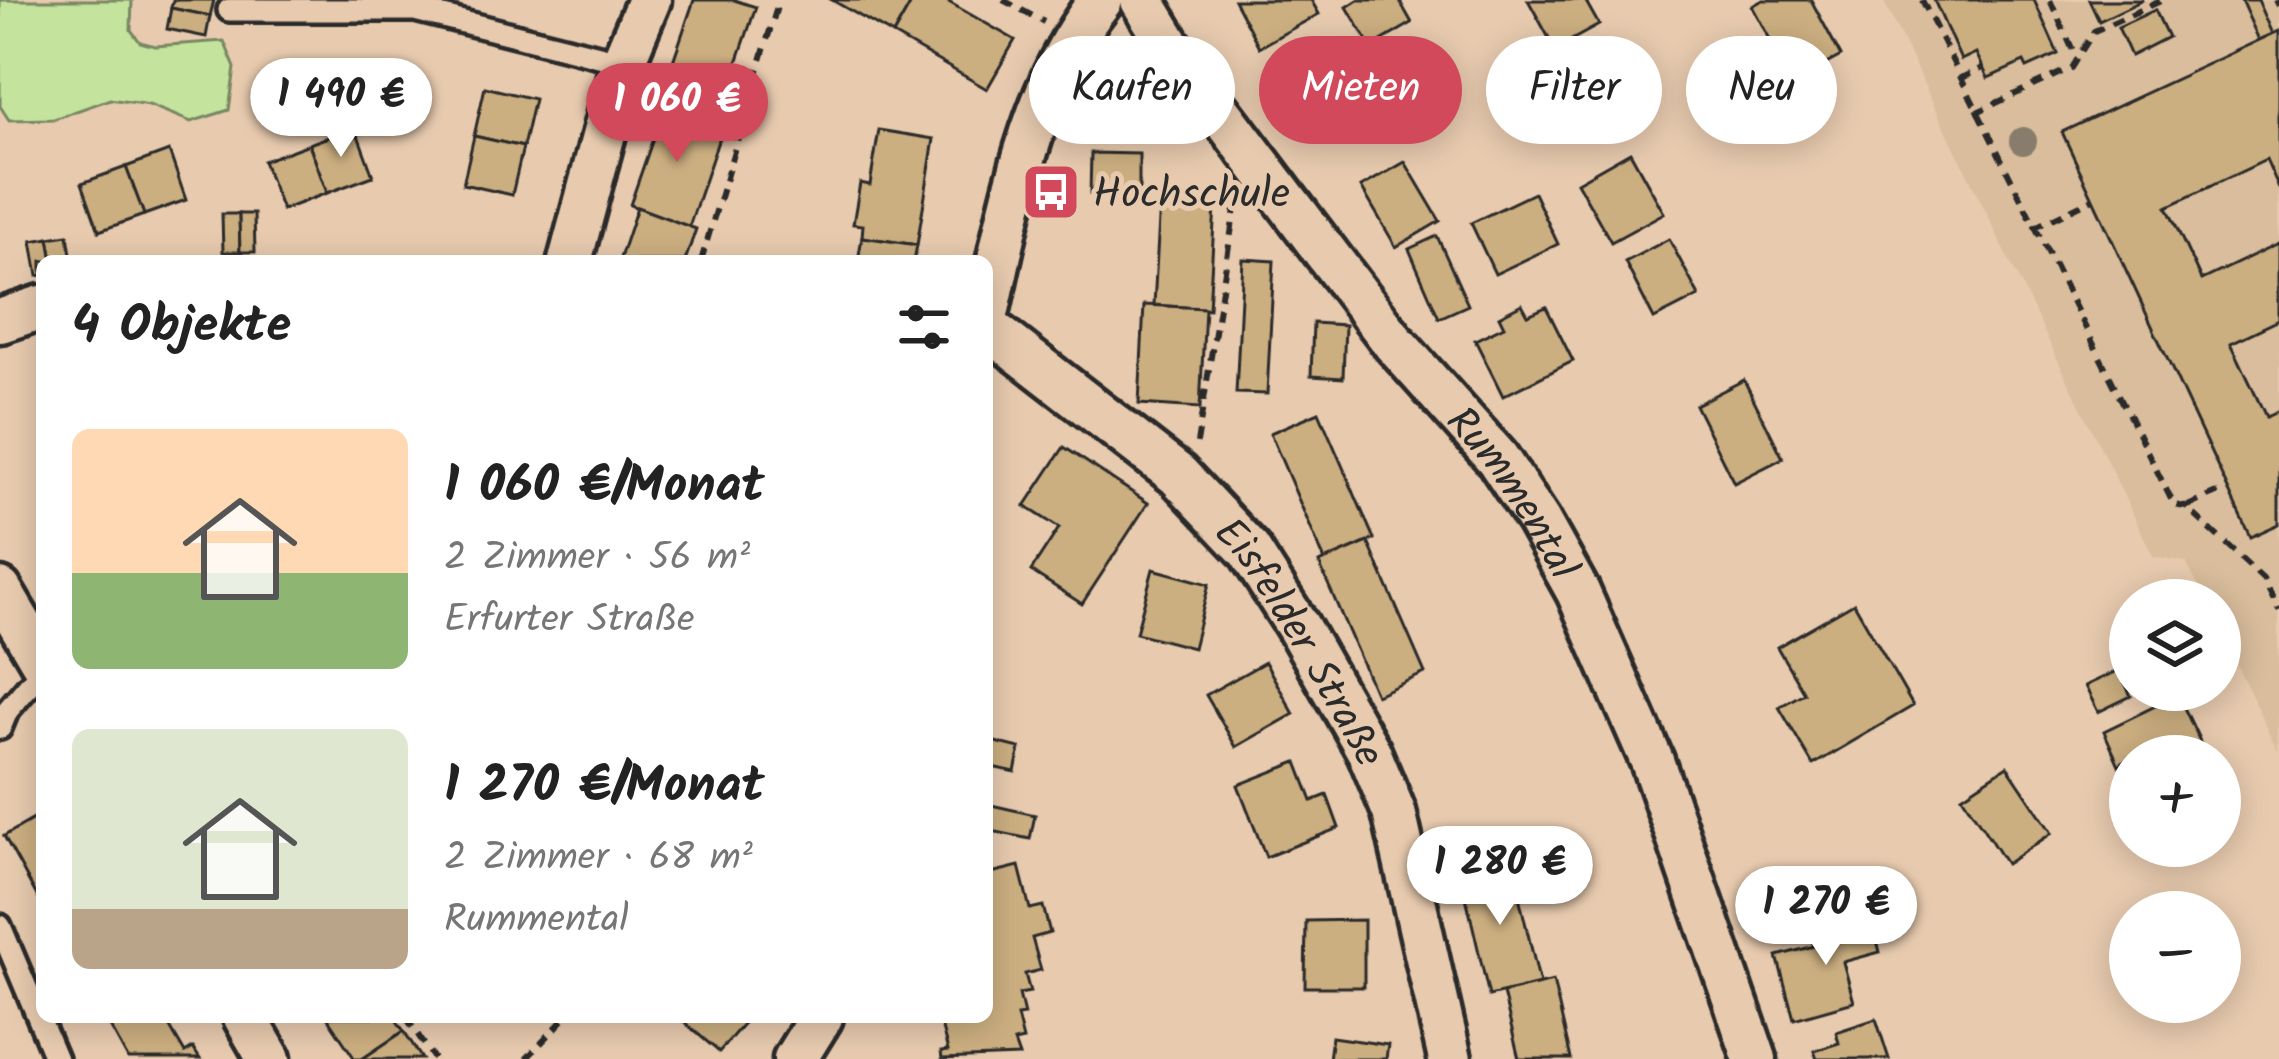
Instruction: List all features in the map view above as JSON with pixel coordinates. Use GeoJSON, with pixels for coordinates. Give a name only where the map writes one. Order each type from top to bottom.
{"type":"FeatureCollection","features":[{"type":"Feature","properties":{"kind":"street"},"geometry":{"type":"LineString","coordinates":[[572,255],[623,62],[649,0]]}},
{"type":"Feature","properties":{"kind":"street"},"geometry":{"type":"LineString","coordinates":[[993,288],[1017,182],[1051,80],[1101,0]]}},
{"type":"Feature","properties":{"kind":"street","name":"Rummental"},"geometry":{"type":"LineString","coordinates":[[1142,0],[1169,45],[1395,344],[1497,458],[1549,538],[1578,592],[1652,761],[1755,1059]]}},
{"type":"Feature","properties":{"kind":"street"},"geometry":{"type":"LineString","coordinates":[[0,321],[36,309]]}},
{"type":"Feature","properties":{"kind":"street","name":"Eisfelder Straße"},"geometry":{"type":"LineString","coordinates":[[993,332],[1178,475],[1250,550],[1369,752],[1394,812],[1450,1059]]}},
{"type":"Feature","properties":{"kind":"street"},"geometry":{"type":"LineString","coordinates":[[0,590],[36,651]]}},
{"type":"Feature","properties":{"kind":"street"},"geometry":{"type":"LineString","coordinates":[[248,1023],[269,1059]]}},
{"type":"Feature","properties":{"kind":"street"},"geometry":{"type":"LineString","coordinates":[[794,1059],[817,1023]]}},
{"type":"Feature","properties":{"kind":"lane"},"geometry":{"type":"LineString","coordinates":[[229,10],[415,10],[623,62]]}},
{"type":"Feature","properties":{"kind":"lane"},"geometry":{"type":"LineString","coordinates":[[0,728],[7,711],[36,677]]}},
{"type":"Feature","properties":{"kind":"lane"},"geometry":{"type":"LineString","coordinates":[[0,926],[36,1012]]}},
{"type":"Feature","properties":{"kind":"lane"},"geometry":{"type":"LineString","coordinates":[[41,1023],[56,1059]]}},
{"type":"Feature","properties":{"kind":"path"},"geometry":{"type":"LineString","coordinates":[[703,255],[779,0]]}},
{"type":"Feature","properties":{"kind":"path"},"geometry":{"type":"LineString","coordinates":[[1003,0],[1026,13]]}},
{"type":"Feature","properties":{"kind":"path"},"geometry":{"type":"LineString","coordinates":[[1922,0],[2174,505],[2186,507],[2264,578],[2279,610]]}},
{"type":"Feature","properties":{"kind":"path"},"geometry":{"type":"LineString","coordinates":[[2050,0],[2077,58]]}},
{"type":"Feature","properties":{"kind":"path"},"geometry":{"type":"LineString","coordinates":[[1976,112],[2071,68],[2094,32],[2163,0]]}},
{"type":"Feature","properties":{"kind":"path"},"geometry":{"type":"LineString","coordinates":[[1960,79],[1983,68]]}},
{"type":"Feature","properties":{"kind":"path"},"geometry":{"type":"LineString","coordinates":[[1178,475],[1196,452],[1237,194],[1260,164]]}},
{"type":"Feature","properties":{"kind":"path"},"geometry":{"type":"LineString","coordinates":[[2033,228],[2093,199]]}},
{"type":"Feature","properties":{"kind":"path"},"geometry":{"type":"LineString","coordinates":[[2186,507],[2228,488]]}},
{"type":"Feature","properties":{"kind":"path"},"geometry":{"type":"LineString","coordinates":[[410,1023],[434,1059]]}},
{"type":"Feature","properties":{"kind":"path"},"geometry":{"type":"LineString","coordinates":[[526,1059],[560,1023]]}},
{"type":"Feature","properties":{"kind":"shaded area"},"geometry":{"type":"Polygon","coordinates":[[[1883,0],[2279,0],[2279,752],[2241,674],[2241,579],[2194,579],[2186,562],[2153,556],[1883,0]]]}},
{"type":"Feature","properties":{"kind":"green space"},"geometry":{"type":"Polygon","coordinates":[[[0,0],[132,0],[131,30],[140,42],[155,46],[224,41],[235,68],[229,110],[191,122],[149,105],[110,99],[54,119],[9,120],[0,106],[0,0]]]}},
{"type":"Feature","properties":{"kind":"building"},"geometry":{"type":"Polygon","coordinates":[[[173,0],[214,0],[210,16],[171,8],[173,0]]]}},
{"type":"Feature","properties":{"kind":"building"},"geometry":{"type":"Polygon","coordinates":[[[694,0],[734,0],[756,7],[717,121],[659,102],[694,0]]]}},
{"type":"Feature","properties":{"kind":"building"},"geometry":{"type":"Polygon","coordinates":[[[832,0],[913,0],[893,35],[832,0]]]}},
{"type":"Feature","properties":{"kind":"building"},"geometry":{"type":"Polygon","coordinates":[[[913,0],[945,0],[1015,40],[987,89],[893,35],[913,0]]]}},
{"type":"Feature","properties":{"kind":"building"},"geometry":{"type":"Polygon","coordinates":[[[1234,0],[1311,0],[1319,14],[1279,36],[1259,36],[1259,47],[1234,0]]]}},
{"type":"Feature","properties":{"kind":"building"},"geometry":{"type":"Polygon","coordinates":[[[1358,0],[1399,0],[1412,23],[1390,36],[1364,36],[1347,7],[1358,0]]]}},
{"type":"Feature","properties":{"kind":"building"},"geometry":{"type":"Polygon","coordinates":[[[1528,0],[1585,0],[1599,25],[1579,36],[1548,36],[1528,0]]]}},
{"type":"Feature","properties":{"kind":"building"},"geometry":{"type":"Polygon","coordinates":[[[1763,0],[1811,0],[1830,36],[1768,36],[1752,6],[1763,0]]]}},
{"type":"Feature","properties":{"kind":"building"},"geometry":{"type":"Polygon","coordinates":[[[1934,0],[2034,0],[2058,54],[1988,78],[1976,53],[1961,60],[1934,0]]]}},
{"type":"Feature","properties":{"kind":"building"},"geometry":{"type":"Polygon","coordinates":[[[2089,0],[2143,0],[2099,21],[2089,0]]]}},
{"type":"Feature","properties":{"kind":"building"},"geometry":{"type":"Polygon","coordinates":[[[2241,0],[2258,0],[2273,34],[2259,40],[2241,0]]]}},
{"type":"Feature","properties":{"kind":"building"},"geometry":{"type":"Polygon","coordinates":[[[171,8],[210,16],[206,37],[167,29],[171,8]]]}},
{"type":"Feature","properties":{"kind":"building"},"geometry":{"type":"Polygon","coordinates":[[[2155,10],[2168,37],[2131,56],[2118,27],[2155,10]]]}},
{"type":"Feature","properties":{"kind":"building"},"geometry":{"type":"Polygon","coordinates":[[[2279,31],[2279,189],[2266,160],[2167,207],[2201,280],[2279,243],[2279,320],[2231,343],[2266,417],[2279,411],[2279,524],[2250,537],[2062,132],[2279,31]]]}},
{"type":"Feature","properties":{"kind":"building"},"geometry":{"type":"Polygon","coordinates":[[[485,87],[534,99],[523,147],[474,136],[485,87]]]}},
{"type":"Feature","properties":{"kind":"building"},"geometry":{"type":"Polygon","coordinates":[[[665,104],[724,123],[689,227],[630,205],[665,104]]]}},
{"type":"Feature","properties":{"kind":"building"},"geometry":{"type":"Polygon","coordinates":[[[355,127],[373,176],[327,193],[309,144],[355,127]]]}},
{"type":"Feature","properties":{"kind":"building"},"geometry":{"type":"Polygon","coordinates":[[[879,130],[934,139],[917,245],[862,237],[863,225],[853,224],[860,183],[870,185],[879,130]]]}},
{"type":"Feature","properties":{"kind":"building"},"geometry":{"type":"Polygon","coordinates":[[[474,136],[523,147],[512,195],[463,184],[474,136]]]}},
{"type":"Feature","properties":{"kind":"building"},"geometry":{"type":"Polygon","coordinates":[[[309,144],[327,193],[282,210],[263,161],[309,144]]]}},
{"type":"Feature","properties":{"kind":"building"},"geometry":{"type":"Polygon","coordinates":[[[169,151],[186,200],[144,215],[126,167],[169,151]]]}},
{"type":"Feature","properties":{"kind":"building"},"geometry":{"type":"Polygon","coordinates":[[[1630,152],[1664,213],[1611,242],[1577,182],[1630,152]]]}},
{"type":"Feature","properties":{"kind":"building"},"geometry":{"type":"Polygon","coordinates":[[[1091,153],[1139,154],[1139,195],[1090,194],[1091,153]]]}},
{"type":"Feature","properties":{"kind":"building"},"geometry":{"type":"Polygon","coordinates":[[[1405,162],[1440,221],[1396,247],[1361,187],[1405,162]]]}},
{"type":"Feature","properties":{"kind":"building"},"geometry":{"type":"Polygon","coordinates":[[[126,167],[144,215],[99,231],[82,183],[126,167]]]}},
{"type":"Feature","properties":{"kind":"building"},"geometry":{"type":"Polygon","coordinates":[[[1534,193],[1558,244],[1495,274],[1471,223],[1534,193]]]}},
{"type":"Feature","properties":{"kind":"building"},"geometry":{"type":"Polygon","coordinates":[[[1160,202],[1215,205],[1209,309],[1154,305],[1160,202]]]}},
{"type":"Feature","properties":{"kind":"building"},"geometry":{"type":"Polygon","coordinates":[[[637,207],[696,229],[687,255],[621,255],[637,207]]]}},
{"type":"Feature","properties":{"kind":"building"},"geometry":{"type":"Polygon","coordinates":[[[222,214],[239,214],[240,252],[223,252],[222,214]]]}},
{"type":"Feature","properties":{"kind":"building"},"geometry":{"type":"Polygon","coordinates":[[[239,214],[254,214],[255,252],[240,252],[239,214]]]}},
{"type":"Feature","properties":{"kind":"building"},"geometry":{"type":"Polygon","coordinates":[[[68,235],[71,255],[52,255],[49,238],[68,235]]]}},
{"type":"Feature","properties":{"kind":"building"},"geometry":{"type":"Polygon","coordinates":[[[1437,236],[1468,305],[1439,318],[1409,249],[1437,236]]]}},
{"type":"Feature","properties":{"kind":"building"},"geometry":{"type":"Polygon","coordinates":[[[862,237],[917,245],[915,255],[859,255],[862,237]]]}},
{"type":"Feature","properties":{"kind":"building"},"geometry":{"type":"Polygon","coordinates":[[[49,238],[52,255],[36,255],[36,264],[32,241],[49,238]]]}},
{"type":"Feature","properties":{"kind":"building"},"geometry":{"type":"Polygon","coordinates":[[[1669,239],[1699,296],[1654,319],[1625,262],[1669,239]]]}},
{"type":"Feature","properties":{"kind":"building"},"geometry":{"type":"Polygon","coordinates":[[[1243,259],[1274,261],[1267,394],[1236,393],[1243,259]]]}},
{"type":"Feature","properties":{"kind":"building"},"geometry":{"type":"Polygon","coordinates":[[[1522,304],[1528,315],[1546,307],[1573,361],[1503,396],[1475,340],[1504,326],[1499,316],[1522,304]]]}},
{"type":"Feature","properties":{"kind":"building"},"geometry":{"type":"Polygon","coordinates":[[[1144,305],[1205,308],[1200,408],[1139,404],[1144,305]]]}},
{"type":"Feature","properties":{"kind":"building"},"geometry":{"type":"Polygon","coordinates":[[[1313,323],[1345,325],[1343,378],[1311,376],[1313,323]]]}},
{"type":"Feature","properties":{"kind":"building"},"geometry":{"type":"Polygon","coordinates":[[[1744,380],[1783,458],[1734,483],[1695,405],[1744,380]]]}},
{"type":"Feature","properties":{"kind":"building"},"geometry":{"type":"Polygon","coordinates":[[[1319,412],[1374,539],[1325,561],[1270,433],[1319,412]]]}},
{"type":"Feature","properties":{"kind":"building"},"geometry":{"type":"Polygon","coordinates":[[[1064,447],[1148,503],[1082,604],[1031,571],[1059,528],[1025,506],[1064,447]]]}},
{"type":"Feature","properties":{"kind":"building"},"geometry":{"type":"Polygon","coordinates":[[[1368,542],[1425,673],[1376,695],[1319,563],[1368,542]]]}},
{"type":"Feature","properties":{"kind":"building"},"geometry":{"type":"Polygon","coordinates":[[[1153,569],[1209,584],[1193,648],[1136,633],[1153,569]]]}},
{"type":"Feature","properties":{"kind":"building"},"geometry":{"type":"Polygon","coordinates":[[[1854,603],[1913,706],[1813,765],[1779,707],[1804,693],[1777,647],[1854,603]]]}},
{"type":"Feature","properties":{"kind":"building"},"geometry":{"type":"Polygon","coordinates":[[[1265,662],[1294,714],[1236,747],[1206,695],[1265,662]]]}},
{"type":"Feature","properties":{"kind":"building"},"geometry":{"type":"Polygon","coordinates":[[[2109,675],[2109,707],[2098,712],[2085,686],[2109,675]]]}},
{"type":"Feature","properties":{"kind":"building"},"geometry":{"type":"Polygon","coordinates":[[[2145,711],[2186,711],[2197,735],[2109,735],[2109,742],[2104,731],[2145,711]]]}},
{"type":"Feature","properties":{"kind":"building"},"geometry":{"type":"Polygon","coordinates":[[[993,741],[1020,748],[1015,772],[993,767],[993,741]]]}},
{"type":"Feature","properties":{"kind":"building"},"geometry":{"type":"Polygon","coordinates":[[[1297,762],[1312,801],[1327,795],[1339,828],[1266,857],[1238,785],[1297,762]]]}},
{"type":"Feature","properties":{"kind":"building"},"geometry":{"type":"Polygon","coordinates":[[[2007,766],[2052,833],[2006,864],[1962,796],[2007,766]]]}},
{"type":"Feature","properties":{"kind":"building"},"geometry":{"type":"Polygon","coordinates":[[[993,805],[1035,815],[1030,839],[993,831],[993,805]]]}},
{"type":"Feature","properties":{"kind":"building"},"geometry":{"type":"Polygon","coordinates":[[[36,817],[36,894],[4,836],[36,817]]]}},
{"type":"Feature","properties":{"kind":"building"},"geometry":{"type":"Polygon","coordinates":[[[1510,859],[1540,984],[1489,996],[1460,871],[1510,859]]]}},
{"type":"Feature","properties":{"kind":"building"},"geometry":{"type":"Polygon","coordinates":[[[1019,866],[1030,909],[1043,906],[1050,933],[1032,938],[1041,970],[1025,974],[1030,992],[1019,994],[1024,1015],[1017,1016],[1023,1040],[1014,1042],[1019,1056],[942,1059],[941,1052],[948,1051],[941,1023],[993,1023],[993,872],[1019,866]]]}},
{"type":"Feature","properties":{"kind":"building"},"geometry":{"type":"Polygon","coordinates":[[[1871,918],[1880,952],[1843,962],[1854,1002],[1794,1019],[1777,956],[1814,946],[1810,934],[1871,918]]]}},
{"type":"Feature","properties":{"kind":"building"},"geometry":{"type":"Polygon","coordinates":[[[1364,920],[1364,987],[1305,987],[1306,921],[1364,920]]]}},
{"type":"Feature","properties":{"kind":"building"},"geometry":{"type":"Polygon","coordinates":[[[1553,981],[1571,1059],[1519,1059],[1503,993],[1553,981]]]}},
{"type":"Feature","properties":{"kind":"building"},"geometry":{"type":"Polygon","coordinates":[[[1876,1019],[1889,1059],[1817,1059],[1814,1051],[1839,1043],[1836,1032],[1876,1019]]]}},
{"type":"Feature","properties":{"kind":"building"},"geometry":{"type":"Polygon","coordinates":[[[108,1023],[168,1023],[185,1053],[193,1048],[200,1059],[128,1059],[108,1023]]]}},
{"type":"Feature","properties":{"kind":"building"},"geometry":{"type":"Polygon","coordinates":[[[331,1023],[398,1023],[404,1031],[362,1059],[355,1059],[331,1023]]]}},
{"type":"Feature","properties":{"kind":"building"},"geometry":{"type":"Polygon","coordinates":[[[685,1023],[744,1023],[719,1052],[685,1023]]]}},
{"type":"Feature","properties":{"kind":"building"},"geometry":{"type":"Polygon","coordinates":[[[404,1031],[422,1059],[362,1059],[404,1031]]]}},
{"type":"Feature","properties":{"kind":"building"},"geometry":{"type":"Polygon","coordinates":[[[1332,1037],[1388,1045],[1386,1059],[1329,1059],[1332,1037]]]}},
{"type":"Feature","properties":{"kind":"place","name":"Hochschule"},"geometry":{"type":"Point","coordinates":[1051,192]}}]}
